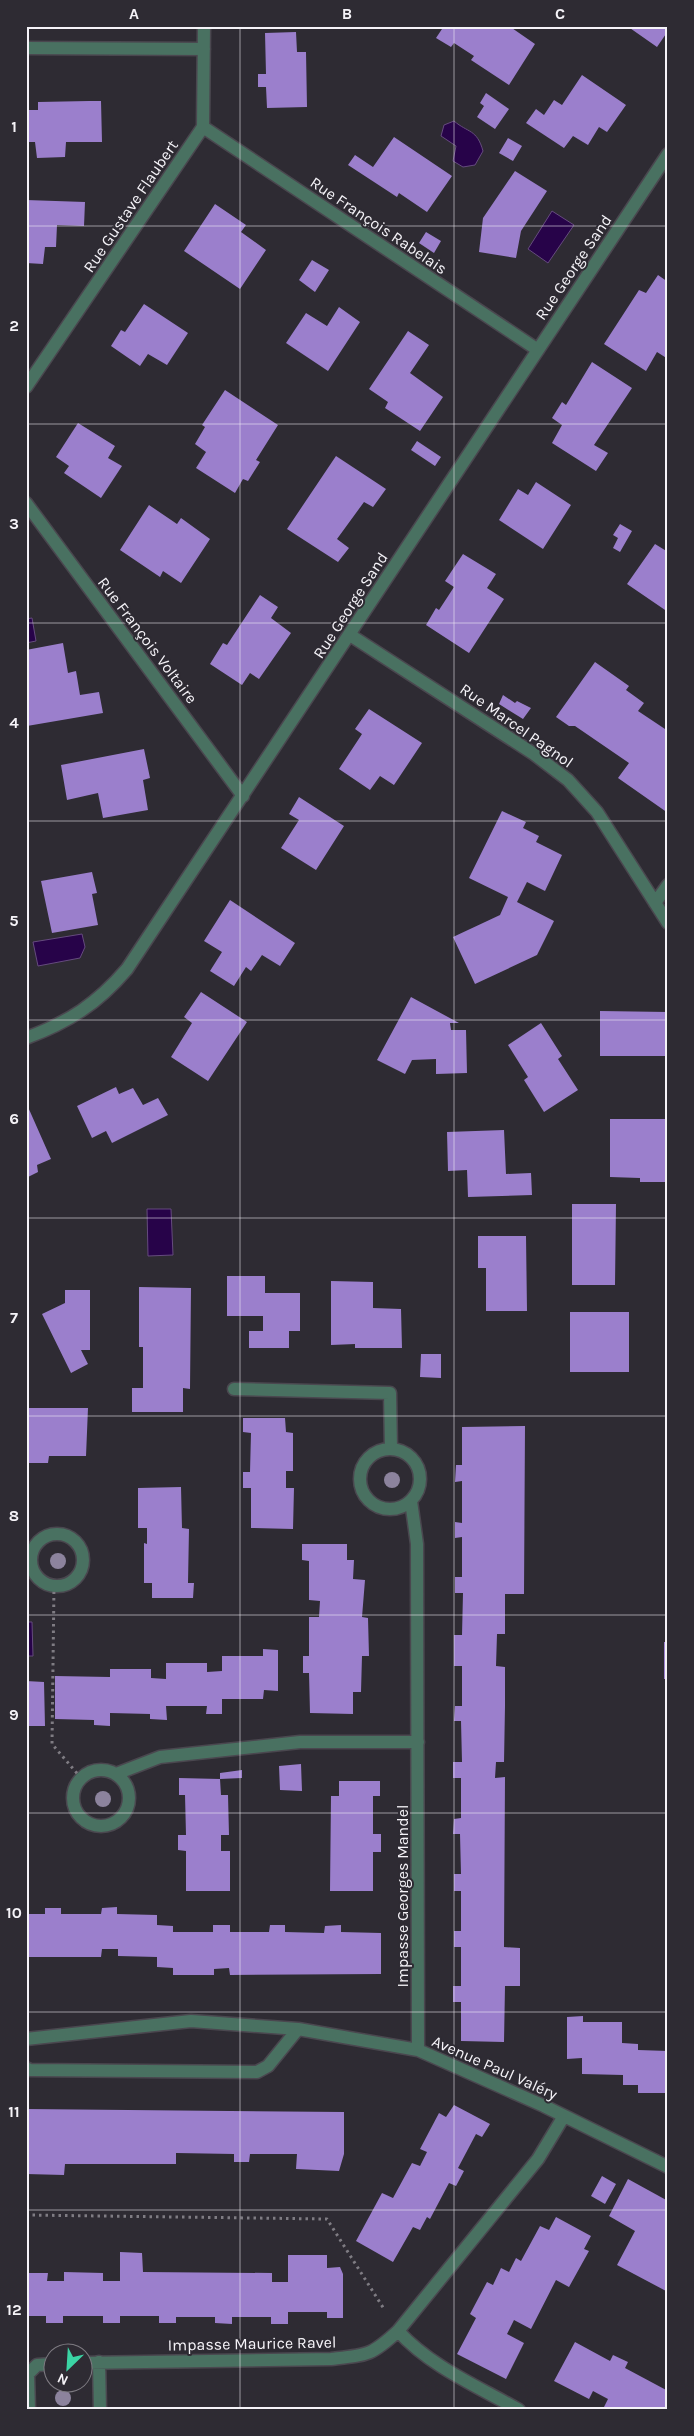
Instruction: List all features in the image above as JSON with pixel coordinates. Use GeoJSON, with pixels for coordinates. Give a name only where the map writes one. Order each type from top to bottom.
{"type":"FeatureCollection","features":[{"type":"Feature","properties":{"kind":"street"},"geometry":{"type":"LineString","coordinates":[[203,127],[204,26]]}},
{"type":"Feature","properties":{"kind":"street"},"geometry":{"type":"LineString","coordinates":[[26,48],[204,50]]}},
{"type":"Feature","properties":{"kind":"street","name":"Rue François Rabelais"},"geometry":{"type":"LineString","coordinates":[[203,127],[538,350]]}},
{"type":"Feature","properties":{"kind":"street","name":"Rue Gustave Flaubert"},"geometry":{"type":"LineString","coordinates":[[26,387],[203,127]]}},
{"type":"Feature","properties":{"kind":"street","name":"Rue George Sand"},"geometry":{"type":"LineString","coordinates":[[26,1038],[54,1027],[83,1011],[108,991],[127,969],[668,154]]}},
{"type":"Feature","properties":{"kind":"street","name":"Rue François Voltaire"},"geometry":{"type":"LineString","coordinates":[[26,503],[243,796]]}},
{"type":"Feature","properties":{"kind":"street","name":"Rue Marcel Pagnol"},"geometry":{"type":"LineString","coordinates":[[350,635],[534,754],[568,780],[597,812],[668,923]]}},
{"type":"Feature","properties":{"kind":"street"},"geometry":{"type":"LineString","coordinates":[[655,903],[668,885]]}},
{"type":"Feature","properties":{"kind":"street"},"geometry":{"type":"LineString","coordinates":[[234,1389],[390,1393],[390,1449],[381,1451],[366,1462],[360,1480],[362,1490],[374,1504],[393,1509],[411,1501]]}},
{"type":"Feature","properties":{"kind":"street","name":"Impasse Georges Mandel"},"geometry":{"type":"LineString","coordinates":[[390,1449],[409,1456],[419,1473],[417,1492],[411,1501],[417,1544],[418,2050]]}},
{"type":"Feature","properties":{"kind":"street"},"geometry":{"type":"LineString","coordinates":[[61,1534],[76,1542],[83,1558],[82,1567],[71,1581],[54,1585],[41,1580],[29,1569],[32,1550],[43,1537],[61,1534]]}},
{"type":"Feature","properties":{"kind":"street"},"geometry":{"type":"LineString","coordinates":[[116,1774],[127,1788],[127,1806],[117,1821],[99,1826],[90,1824],[76,1812],[73,1794],[81,1778],[89,1772],[98,1770],[116,1774],[160,1757],[300,1742],[418,1742]]}},
{"type":"Feature","properties":{"kind":"street","name":"Avenue Paul Valéry"},"geometry":{"type":"LineString","coordinates":[[26,2039],[191,2021],[298,2029],[418,2050],[564,2116],[668,2167]]}},
{"type":"Feature","properties":{"kind":"street"},"geometry":{"type":"LineString","coordinates":[[26,2068],[30,2070],[257,2072],[268,2066],[298,2029]]}},
{"type":"Feature","properties":{"kind":"street","name":"Impasse Maurice Ravel"},"geometry":{"type":"LineString","coordinates":[[92,2362],[331,2359],[363,2355],[378,2349],[398,2331],[538,2159],[564,2116]]}},
{"type":"Feature","properties":{"kind":"street"},"geometry":{"type":"LineString","coordinates":[[398,2331],[412,2346],[432,2362],[519,2410]]}},
{"type":"Feature","properties":{"kind":"street"},"geometry":{"type":"LineString","coordinates":[[99,2362],[100,2410]]}},
{"type":"Feature","properties":{"kind":"street"},"geometry":{"type":"LineString","coordinates":[[29,2410],[28,2374],[37,2365],[42,2365]]}},
{"type":"Feature","properties":{"kind":"path"},"geometry":{"type":"LineString","coordinates":[[54,1585],[52,1744],[81,1778]]}},
{"type":"Feature","properties":{"kind":"path"},"geometry":{"type":"LineString","coordinates":[[26,2215],[327,2220],[398,2331]]}},
{"type":"Feature","properties":{"kind":"shaded area"},"geometry":{"type":"Polygon","coordinates":[[[454,121],[472,132],[481,144],[483,151],[475,165],[463,167],[453,161],[456,146],[441,136],[444,125],[454,121]]]}},
{"type":"Feature","properties":{"kind":"shaded area"},"geometry":{"type":"Polygon","coordinates":[[[552,211],[574,225],[548,263],[528,249],[552,211]]]}},
{"type":"Feature","properties":{"kind":"shaded area"},"geometry":{"type":"Polygon","coordinates":[[[32,618],[36,641],[26,643],[26,619],[32,618]]]}},
{"type":"Feature","properties":{"kind":"shaded area"},"geometry":{"type":"Polygon","coordinates":[[[82,934],[85,947],[80,958],[38,966],[33,942],[82,934]]]}},
{"type":"Feature","properties":{"kind":"shaded area"},"geometry":{"type":"Polygon","coordinates":[[[147,1209],[171,1209],[173,1255],[148,1256],[147,1209]]]}},
{"type":"Feature","properties":{"kind":"shaded area"},"geometry":{"type":"Polygon","coordinates":[[[26,1622],[32,1622],[33,1656],[26,1656],[26,1622]]]}},
{"type":"Feature","properties":{"kind":"building"},"geometry":{"type":"Polygon","coordinates":[[[444,26],[509,26],[535,44],[509,85],[471,60],[474,56],[454,43],[451,47],[436,38],[444,26]]]}},
{"type":"Feature","properties":{"kind":"building"},"geometry":{"type":"Polygon","coordinates":[[[627,26],[668,26],[668,31],[657,47],[627,26]]]}},
{"type":"Feature","properties":{"kind":"building"},"geometry":{"type":"Polygon","coordinates":[[[296,32],[297,52],[306,52],[307,107],[267,108],[266,87],[258,87],[258,74],[266,74],[265,33],[296,32]]]}},
{"type":"Feature","properties":{"kind":"building"},"geometry":{"type":"Polygon","coordinates":[[[582,75],[626,105],[607,132],[599,127],[588,145],[573,136],[564,148],[526,123],[536,109],[544,115],[554,100],[562,105],[582,75]]]}},
{"type":"Feature","properties":{"kind":"building"},"geometry":{"type":"Polygon","coordinates":[[[486,93],[509,109],[495,129],[477,117],[484,106],[480,103],[486,93]]]}},
{"type":"Feature","properties":{"kind":"building"},"geometry":{"type":"Polygon","coordinates":[[[101,101],[102,142],[66,142],[65,157],[37,158],[35,142],[26,142],[26,110],[38,110],[38,102],[101,101]]]}},
{"type":"Feature","properties":{"kind":"building"},"geometry":{"type":"Polygon","coordinates":[[[394,137],[452,176],[427,212],[399,193],[397,197],[348,165],[355,155],[373,167],[394,137]]]}},
{"type":"Feature","properties":{"kind":"building"},"geometry":{"type":"Polygon","coordinates":[[[508,138],[522,146],[513,161],[499,153],[508,138]]]}},
{"type":"Feature","properties":{"kind":"building"},"geometry":{"type":"Polygon","coordinates":[[[515,171],[547,191],[521,231],[516,258],[479,252],[483,218],[515,171]]]}},
{"type":"Feature","properties":{"kind":"building"},"geometry":{"type":"Polygon","coordinates":[[[26,200],[85,202],[84,226],[57,225],[56,247],[45,247],[43,264],[26,263],[26,200]]]}},
{"type":"Feature","properties":{"kind":"building"},"geometry":{"type":"Polygon","coordinates":[[[215,204],[246,225],[241,232],[266,250],[240,289],[184,251],[215,204]]]}},
{"type":"Feature","properties":{"kind":"building"},"geometry":{"type":"Polygon","coordinates":[[[426,232],[441,241],[434,253],[419,243],[426,232]]]}},
{"type":"Feature","properties":{"kind":"building"},"geometry":{"type":"Polygon","coordinates":[[[312,260],[329,270],[315,292],[299,280],[312,260]]]}},
{"type":"Feature","properties":{"kind":"building"},"geometry":{"type":"Polygon","coordinates":[[[658,275],[668,282],[668,359],[657,352],[646,371],[604,344],[639,290],[646,293],[658,275]]]}},
{"type":"Feature","properties":{"kind":"building"},"geometry":{"type":"Polygon","coordinates":[[[144,304],[188,333],[167,365],[148,354],[140,366],[111,346],[121,330],[125,332],[144,304]]]}},
{"type":"Feature","properties":{"kind":"building"},"geometry":{"type":"Polygon","coordinates":[[[339,307],[360,322],[328,371],[286,343],[306,313],[327,326],[339,307]]]}},
{"type":"Feature","properties":{"kind":"building"},"geometry":{"type":"Polygon","coordinates":[[[408,331],[429,345],[410,373],[443,397],[420,431],[385,408],[388,402],[369,389],[408,331]]]}},
{"type":"Feature","properties":{"kind":"building"},"geometry":{"type":"Polygon","coordinates":[[[592,362],[632,388],[594,445],[608,453],[596,471],[552,443],[562,425],[552,418],[562,402],[566,405],[592,362]]]}},
{"type":"Feature","properties":{"kind":"building"},"geometry":{"type":"Polygon","coordinates":[[[225,390],[278,425],[256,460],[260,462],[248,481],[243,479],[235,493],[196,468],[206,452],[195,444],[205,427],[202,425],[225,390]]]}},
{"type":"Feature","properties":{"kind":"building"},"geometry":{"type":"Polygon","coordinates":[[[78,423],[115,446],[108,458],[122,466],[101,498],[64,473],[69,466],[56,457],[78,423]]]}},
{"type":"Feature","properties":{"kind":"building"},"geometry":{"type":"Polygon","coordinates":[[[417,441],[441,457],[435,466],[411,450],[417,441]]]}},
{"type":"Feature","properties":{"kind":"building"},"geometry":{"type":"Polygon","coordinates":[[[336,456],[386,489],[373,507],[364,502],[337,539],[349,548],[338,562],[287,529],[336,456]]]}},
{"type":"Feature","properties":{"kind":"building"},"geometry":{"type":"Polygon","coordinates":[[[536,482],[571,505],[543,549],[499,520],[518,489],[528,495],[536,482]]]}},
{"type":"Feature","properties":{"kind":"building"},"geometry":{"type":"Polygon","coordinates":[[[149,505],[177,524],[181,518],[210,539],[181,583],[163,571],[160,577],[120,550],[149,505]]]}},
{"type":"Feature","properties":{"kind":"building"},"geometry":{"type":"Polygon","coordinates":[[[620,524],[632,531],[620,552],[613,548],[618,538],[613,535],[620,524]]]}},
{"type":"Feature","properties":{"kind":"building"},"geometry":{"type":"Polygon","coordinates":[[[655,544],[668,552],[668,612],[627,584],[655,544]]]}},
{"type":"Feature","properties":{"kind":"building"},"geometry":{"type":"Polygon","coordinates":[[[463,554],[496,574],[487,588],[504,599],[469,653],[426,625],[436,608],[439,610],[454,587],[445,581],[463,554]]]}},
{"type":"Feature","properties":{"kind":"building"},"geometry":{"type":"Polygon","coordinates":[[[260,595],[278,607],[271,618],[291,633],[259,679],[250,673],[242,685],[210,664],[223,643],[227,645],[260,595]]]}},
{"type":"Feature","properties":{"kind":"building"},"geometry":{"type":"Polygon","coordinates":[[[63,643],[68,673],[76,671],[80,695],[99,692],[103,713],[27,726],[26,650],[63,643]]]}},
{"type":"Feature","properties":{"kind":"building"},"geometry":{"type":"Polygon","coordinates":[[[595,662],[629,686],[626,690],[644,703],[638,711],[668,731],[668,813],[618,778],[629,763],[575,726],[569,726],[556,717],[595,662]]]}},
{"type":"Feature","properties":{"kind":"building"},"geometry":{"type":"Polygon","coordinates":[[[503,695],[515,703],[517,701],[531,708],[523,719],[499,704],[503,695]]]}},
{"type":"Feature","properties":{"kind":"building"},"geometry":{"type":"Polygon","coordinates":[[[369,709],[422,743],[394,785],[380,776],[370,790],[339,769],[362,734],[355,729],[369,709]]]}},
{"type":"Feature","properties":{"kind":"building"},"geometry":{"type":"Polygon","coordinates":[[[144,749],[150,778],[143,780],[148,810],[103,818],[98,793],[67,800],[61,765],[144,749]]]}},
{"type":"Feature","properties":{"kind":"building"},"geometry":{"type":"Polygon","coordinates":[[[299,797],[344,826],[316,870],[281,848],[299,820],[289,814],[299,797]]]}},
{"type":"Feature","properties":{"kind":"building"},"geometry":{"type":"Polygon","coordinates":[[[502,811],[526,822],[523,828],[539,836],[536,842],[562,855],[545,891],[527,882],[517,902],[554,921],[537,955],[475,984],[453,937],[500,915],[508,897],[469,878],[502,811]]]}},
{"type":"Feature","properties":{"kind":"building"},"geometry":{"type":"Polygon","coordinates":[[[92,872],[97,893],[92,894],[98,925],[52,933],[41,881],[92,872]]]}},
{"type":"Feature","properties":{"kind":"building"},"geometry":{"type":"Polygon","coordinates":[[[230,900],[295,943],[280,966],[262,955],[251,971],[246,967],[234,986],[210,971],[222,952],[204,941],[230,900]]]}},
{"type":"Feature","properties":{"kind":"building"},"geometry":{"type":"Polygon","coordinates":[[[201,992],[247,1022],[208,1081],[171,1057],[192,1023],[184,1017],[201,992]]]}},
{"type":"Feature","properties":{"kind":"building"},"geometry":{"type":"Polygon","coordinates":[[[411,997],[459,1023],[450,1023],[451,1030],[466,1030],[467,1073],[436,1074],[436,1059],[412,1060],[405,1074],[377,1060],[411,997]]]}},
{"type":"Feature","properties":{"kind":"building"},"geometry":{"type":"Polygon","coordinates":[[[600,1011],[668,1012],[668,1056],[600,1056],[600,1011]]]}},
{"type":"Feature","properties":{"kind":"building"},"geometry":{"type":"Polygon","coordinates":[[[541,1023],[562,1056],[558,1059],[578,1090],[544,1112],[524,1080],[528,1077],[508,1045],[541,1023]]]}},
{"type":"Feature","properties":{"kind":"building"},"geometry":{"type":"Polygon","coordinates":[[[116,1087],[119,1094],[133,1088],[143,1105],[158,1098],[168,1115],[112,1143],[106,1131],[92,1138],[77,1106],[116,1087]]]}},
{"type":"Feature","properties":{"kind":"building"},"geometry":{"type":"Polygon","coordinates":[[[26,1107],[28,1107],[51,1159],[37,1165],[38,1172],[26,1178],[26,1107]]]}},
{"type":"Feature","properties":{"kind":"building"},"geometry":{"type":"Polygon","coordinates":[[[610,1119],[668,1119],[668,1182],[640,1182],[640,1178],[610,1177],[610,1119]]]}},
{"type":"Feature","properties":{"kind":"building"},"geometry":{"type":"Polygon","coordinates":[[[504,1130],[506,1174],[531,1173],[532,1195],[468,1197],[467,1170],[448,1171],[447,1132],[504,1130]]]}},
{"type":"Feature","properties":{"kind":"building"},"geometry":{"type":"Polygon","coordinates":[[[572,1204],[616,1204],[615,1285],[572,1285],[572,1204]]]}},
{"type":"Feature","properties":{"kind":"building"},"geometry":{"type":"Polygon","coordinates":[[[478,1236],[526,1236],[527,1311],[486,1311],[486,1268],[478,1268],[478,1236]]]}},
{"type":"Feature","properties":{"kind":"building"},"geometry":{"type":"Polygon","coordinates":[[[227,1276],[265,1276],[265,1293],[300,1293],[300,1331],[289,1331],[289,1348],[249,1348],[249,1331],[263,1331],[263,1316],[227,1316],[227,1276]]]}},
{"type":"Feature","properties":{"kind":"building"},"geometry":{"type":"Polygon","coordinates":[[[331,1281],[373,1282],[373,1308],[401,1309],[402,1348],[355,1348],[355,1344],[331,1345],[331,1281]]]}},
{"type":"Feature","properties":{"kind":"building"},"geometry":{"type":"Polygon","coordinates":[[[139,1287],[191,1288],[190,1389],[183,1388],[183,1412],[132,1412],[132,1388],[143,1388],[143,1347],[139,1347],[139,1287]]]}},
{"type":"Feature","properties":{"kind":"building"},"geometry":{"type":"Polygon","coordinates":[[[65,1290],[90,1290],[90,1350],[81,1350],[88,1364],[71,1373],[42,1314],[65,1303],[65,1290]]]}},
{"type":"Feature","properties":{"kind":"building"},"geometry":{"type":"Polygon","coordinates":[[[570,1312],[629,1312],[629,1372],[570,1372],[570,1312]]]}},
{"type":"Feature","properties":{"kind":"building"},"geometry":{"type":"Polygon","coordinates":[[[421,1354],[441,1354],[441,1378],[420,1377],[421,1354]]]}},
{"type":"Feature","properties":{"kind":"building"},"geometry":{"type":"Polygon","coordinates":[[[26,1408],[88,1408],[86,1456],[49,1456],[48,1463],[26,1463],[26,1408]]]}},
{"type":"Feature","properties":{"kind":"building"},"geometry":{"type":"Polygon","coordinates":[[[243,1418],[285,1418],[286,1432],[293,1433],[293,1471],[286,1471],[286,1488],[294,1488],[293,1529],[251,1528],[251,1488],[243,1488],[243,1472],[250,1472],[251,1433],[243,1432],[243,1418]]]}},
{"type":"Feature","properties":{"kind":"building"},"geometry":{"type":"Polygon","coordinates":[[[525,1426],[524,1594],[505,1594],[505,1634],[497,1634],[496,1666],[505,1667],[505,1706],[504,1762],[496,1762],[495,1778],[505,1777],[504,1947],[520,1948],[520,1986],[505,1986],[504,2042],[461,2041],[461,2002],[453,2002],[453,1986],[461,1986],[461,1947],[454,1947],[454,1931],[461,1931],[461,1891],[454,1891],[454,1874],[461,1874],[460,1834],[453,1834],[454,1819],[461,1818],[461,1778],[453,1778],[453,1762],[462,1762],[461,1721],[454,1721],[455,1706],[462,1706],[462,1666],[454,1666],[454,1635],[462,1635],[463,1593],[455,1593],[455,1577],[462,1577],[462,1537],[455,1538],[455,1522],[462,1523],[462,1481],[455,1482],[456,1465],[462,1465],[462,1427],[525,1426]]]}},
{"type":"Feature","properties":{"kind":"building"},"geometry":{"type":"Polygon","coordinates":[[[181,1487],[182,1528],[189,1529],[188,1583],[194,1583],[193,1598],[152,1598],[152,1583],[144,1583],[144,1543],[147,1544],[147,1528],[138,1528],[138,1488],[181,1487]]]}},
{"type":"Feature","properties":{"kind":"building"},"geometry":{"type":"Polygon","coordinates":[[[302,1544],[347,1544],[347,1560],[354,1560],[353,1579],[365,1580],[362,1617],[368,1618],[369,1656],[362,1656],[361,1692],[353,1692],[353,1714],[310,1713],[309,1673],[303,1673],[303,1656],[309,1656],[309,1617],[319,1617],[320,1601],[309,1600],[309,1561],[302,1560],[302,1544]]]}},
{"type":"Feature","properties":{"kind":"building"},"geometry":{"type":"Polygon","coordinates":[[[664,1642],[668,1642],[668,1679],[664,1679],[664,1642]]]}},
{"type":"Feature","properties":{"kind":"building"},"geometry":{"type":"Polygon","coordinates":[[[263,1649],[278,1650],[278,1691],[264,1690],[263,1699],[222,1699],[222,1714],[206,1714],[207,1706],[166,1706],[167,1720],[150,1719],[150,1714],[110,1713],[110,1726],[94,1725],[94,1720],[55,1719],[55,1676],[110,1677],[110,1669],[151,1669],[151,1678],[166,1679],[166,1663],[207,1663],[207,1672],[222,1671],[222,1656],[263,1656],[263,1649]]]}},
{"type":"Feature","properties":{"kind":"building"},"geometry":{"type":"Polygon","coordinates":[[[26,1681],[44,1682],[45,1726],[26,1726],[26,1681]]]}},
{"type":"Feature","properties":{"kind":"building"},"geometry":{"type":"Polygon","coordinates":[[[301,1764],[302,1791],[280,1790],[279,1766],[301,1764]]]}},
{"type":"Feature","properties":{"kind":"building"},"geometry":{"type":"Polygon","coordinates":[[[242,1770],[242,1778],[220,1779],[220,1773],[242,1770]]]}},
{"type":"Feature","properties":{"kind":"building"},"geometry":{"type":"Polygon","coordinates":[[[179,1778],[220,1779],[221,1795],[228,1795],[229,1835],[221,1835],[221,1851],[230,1851],[230,1891],[186,1891],[186,1851],[178,1850],[178,1835],[186,1835],[185,1795],[179,1795],[179,1778]]]}},
{"type":"Feature","properties":{"kind":"building"},"geometry":{"type":"Polygon","coordinates":[[[339,1781],[380,1781],[380,1796],[373,1796],[373,1834],[381,1834],[381,1852],[373,1852],[373,1891],[330,1891],[331,1796],[339,1796],[339,1781]]]}},
{"type":"Feature","properties":{"kind":"building"},"geometry":{"type":"Polygon","coordinates":[[[117,1907],[117,1914],[157,1915],[157,1925],[173,1926],[173,1932],[213,1932],[213,1925],[230,1925],[230,1932],[269,1932],[270,1925],[285,1925],[285,1932],[324,1933],[325,1926],[341,1925],[341,1932],[381,1933],[381,1974],[230,1975],[229,1968],[214,1969],[214,1975],[173,1975],[173,1968],[157,1967],[157,1957],[118,1956],[118,1949],[102,1949],[101,1957],[26,1957],[26,1914],[45,1914],[45,1908],[61,1908],[61,1914],[101,1914],[102,1908],[117,1907]]]}},
{"type":"Feature","properties":{"kind":"building"},"geometry":{"type":"Polygon","coordinates":[[[583,2016],[583,2022],[622,2022],[622,2043],[638,2044],[638,2050],[668,2051],[668,2093],[638,2093],[638,2085],[623,2085],[623,2075],[582,2074],[582,2058],[567,2059],[567,2017],[583,2016]]]}},
{"type":"Feature","properties":{"kind":"building"},"geometry":{"type":"Polygon","coordinates":[[[454,2105],[490,2124],[482,2137],[476,2134],[458,2168],[464,2171],[456,2186],[449,2183],[430,2219],[427,2217],[420,2230],[413,2227],[393,2262],[356,2241],[382,2193],[393,2198],[412,2163],[420,2166],[427,2152],[420,2149],[439,2113],[446,2117],[454,2105]]]}},
{"type":"Feature","properties":{"kind":"building"},"geometry":{"type":"Polygon","coordinates":[[[26,2109],[344,2112],[344,2154],[339,2171],[296,2169],[297,2154],[250,2154],[249,2162],[234,2162],[234,2154],[176,2153],[176,2164],[65,2164],[64,2175],[26,2174],[26,2109]]]}},
{"type":"Feature","properties":{"kind":"building"},"geometry":{"type":"Polygon","coordinates":[[[602,2176],[616,2184],[605,2204],[591,2196],[602,2176]]]}},
{"type":"Feature","properties":{"kind":"building"},"geometry":{"type":"Polygon","coordinates":[[[628,2179],[668,2201],[666,2291],[617,2265],[635,2231],[609,2216],[628,2179]]]}},
{"type":"Feature","properties":{"kind":"building"},"geometry":{"type":"Polygon","coordinates":[[[556,2217],[591,2236],[584,2249],[589,2251],[569,2287],[556,2280],[531,2329],[514,2320],[507,2334],[524,2343],[506,2379],[457,2354],[476,2318],[470,2314],[487,2282],[493,2285],[501,2268],[509,2272],[516,2258],[521,2261],[540,2226],[549,2230],[556,2217]]]}},
{"type":"Feature","properties":{"kind":"building"},"geometry":{"type":"Polygon","coordinates":[[[120,2252],[142,2253],[143,2272],[272,2273],[272,2282],[288,2282],[288,2255],[327,2255],[327,2268],[340,2267],[343,2274],[343,2318],[327,2318],[327,2312],[288,2312],[288,2324],[271,2324],[271,2317],[232,2317],[232,2324],[215,2323],[215,2317],[176,2317],[176,2323],[159,2323],[159,2316],[120,2316],[120,2323],[103,2323],[103,2316],[63,2316],[63,2323],[46,2323],[46,2316],[26,2316],[26,2273],[48,2273],[47,2281],[64,2281],[64,2272],[103,2273],[103,2281],[120,2281],[120,2252]]]}},
{"type":"Feature","properties":{"kind":"building"},"geometry":{"type":"Polygon","coordinates":[[[575,2342],[610,2361],[613,2355],[628,2362],[625,2368],[668,2391],[666,2410],[609,2410],[604,2407],[608,2399],[593,2391],[589,2399],[554,2381],[575,2342]]]}},
{"type":"Feature","properties":{"kind":"building"},"geometry":{"type":"Polygon","coordinates":[[[142,2407],[142,2410],[120,2410],[120,2408],[142,2407]]]}},
{"type":"Feature","properties":{"kind":"building"},"geometry":{"type":"Polygon","coordinates":[[[343,2407],[360,2408],[360,2410],[343,2410],[343,2407]]]}}]}
